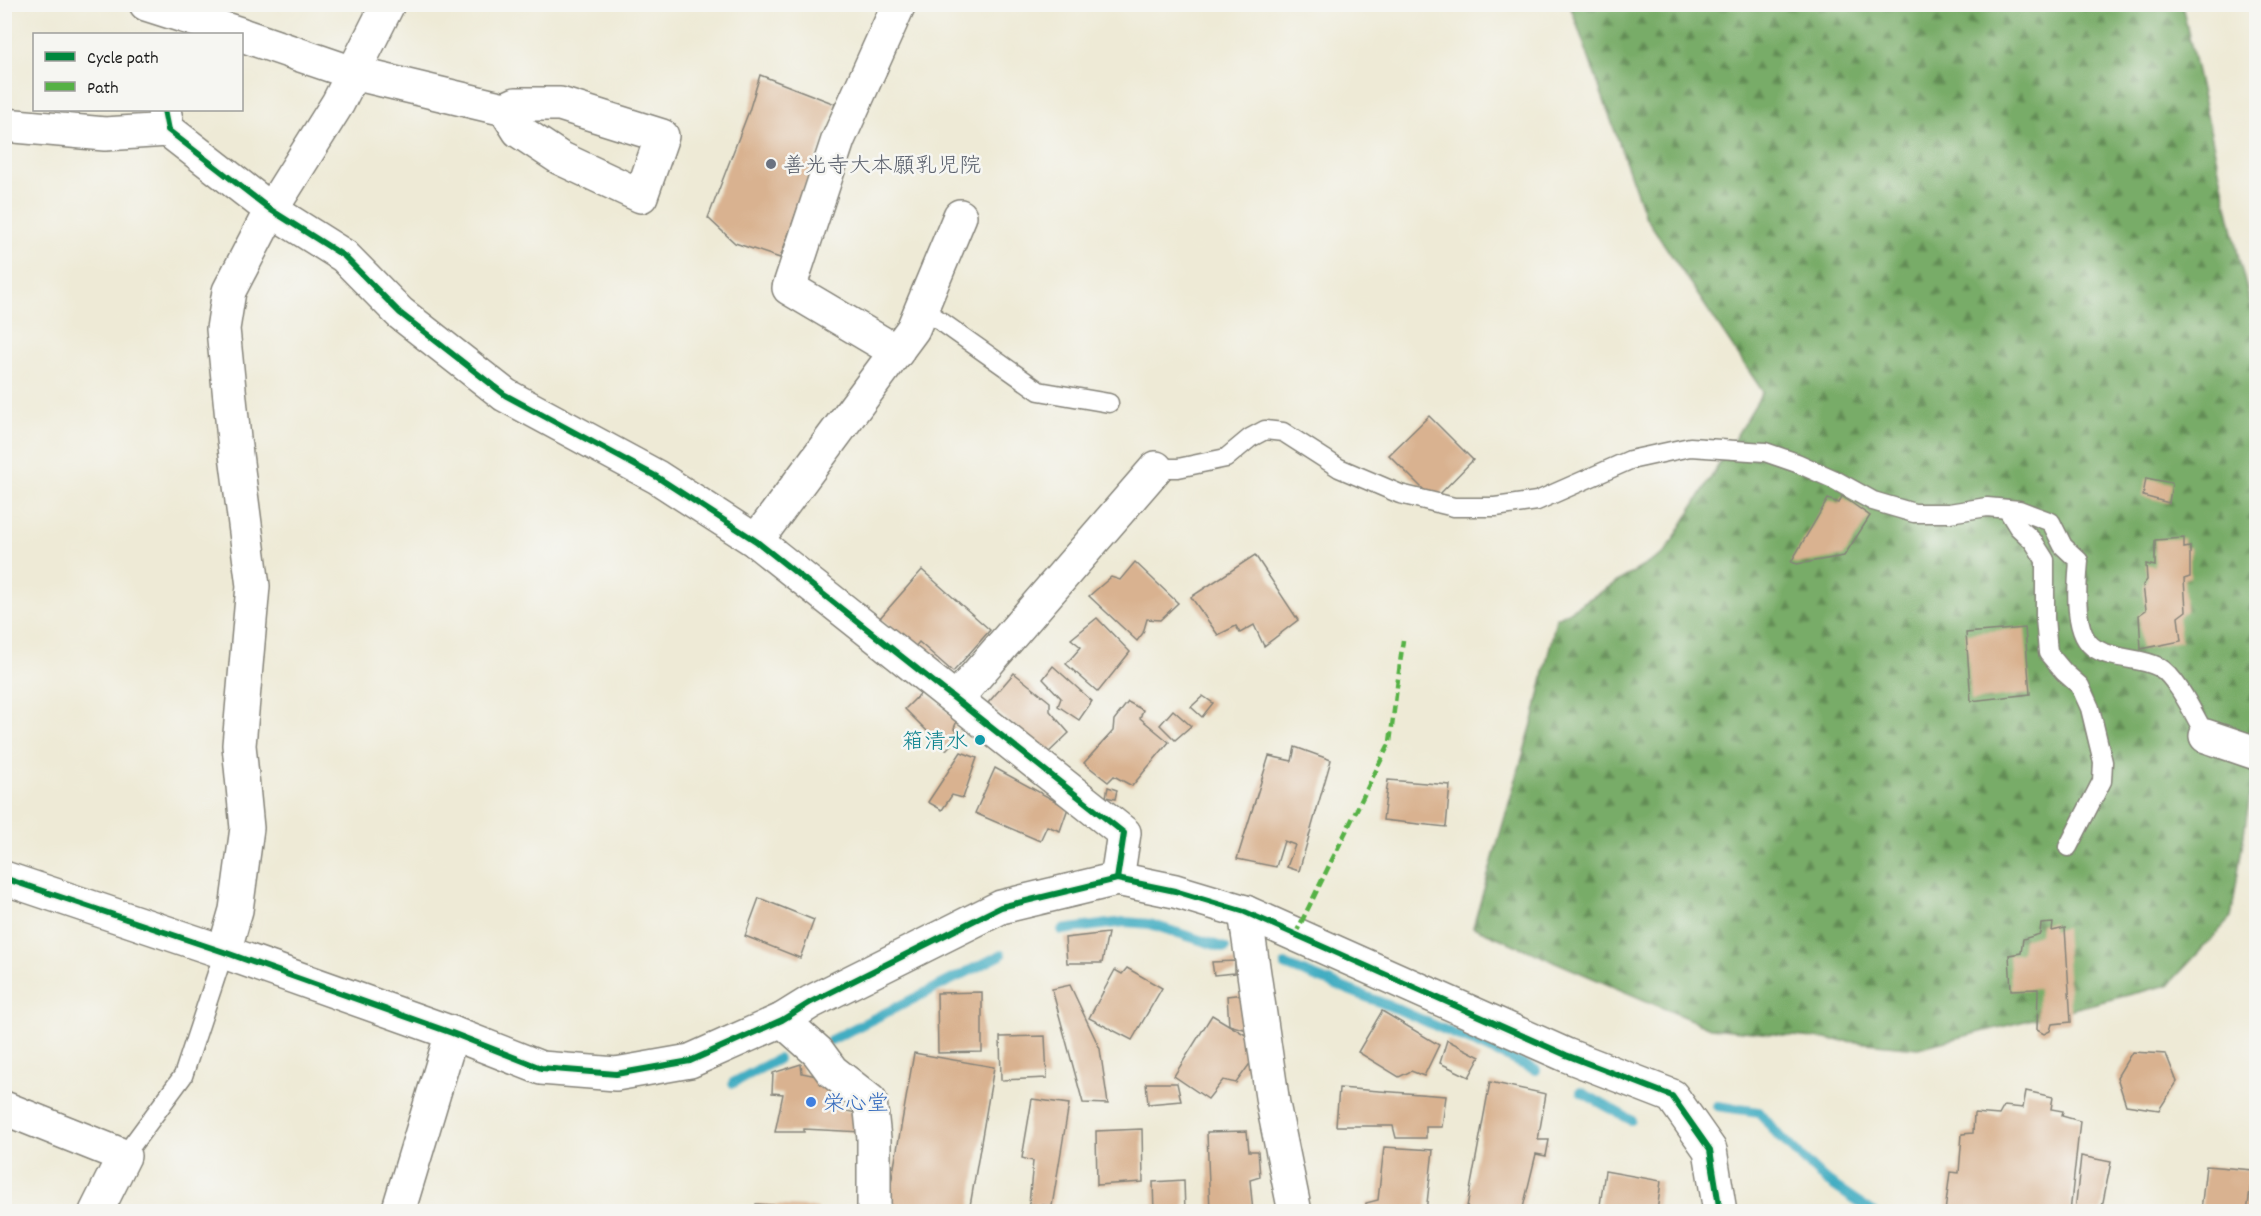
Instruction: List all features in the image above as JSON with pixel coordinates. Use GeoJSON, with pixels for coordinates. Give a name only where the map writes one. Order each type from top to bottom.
{"type":"FeatureCollection","features":[{"type":"Feature","properties":{"kind":"street"},"geometry":{"type":"LineString","coordinates":[[149,33],[145,4],[235,33]]}},
{"type":"Feature","properties":{"kind":"street"},"geometry":{"type":"LineString","coordinates":[[224,952],[236,910],[247,828],[239,745],[253,586],[234,439],[224,329],[229,291],[271,210],[338,104],[388,4]]}},
{"type":"Feature","properties":{"kind":"street"},"geometry":{"type":"LineString","coordinates":[[897,352],[789,288],[838,140],[899,4]]}},
{"type":"Feature","properties":{"kind":"street"},"geometry":{"type":"LineString","coordinates":[[243,36],[353,73],[506,109]]}},
{"type":"Feature","properties":{"kind":"street"},"geometry":{"type":"LineString","coordinates":[[4,125],[105,134],[166,120],[271,210],[344,256],[400,313],[505,395],[657,477],[756,541],[1124,832],[1117,879]]}},
{"type":"Feature","properties":{"kind":"street"},"geometry":{"type":"LineString","coordinates":[[756,541],[913,329],[960,216]]}},
{"type":"Feature","properties":{"kind":"street"},"geometry":{"type":"LineString","coordinates":[[956,699],[1156,468]]}},
{"type":"Feature","properties":{"kind":"street"},"geometry":{"type":"LineString","coordinates":[[2206,736],[2256,753]]}},
{"type":"Feature","properties":{"kind":"street"},"geometry":{"type":"LineString","coordinates":[[4,878],[224,952],[452,1033],[542,1068],[616,1074],[690,1061],[782,1020],[811,1002],[1001,907],[1117,879],[1175,891],[1245,912],[1566,1055],[1672,1096],[1710,1150],[1720,1212]]}},
{"type":"Feature","properties":{"kind":"street"},"geometry":{"type":"LineString","coordinates":[[1245,912],[1273,1104],[1295,1212]]}},
{"type":"Feature","properties":{"kind":"street"},"geometry":{"type":"LineString","coordinates":[[782,1020],[818,1052],[832,1071],[870,1101],[874,1139],[874,1212]]}},
{"type":"Feature","properties":{"kind":"street"},"geometry":{"type":"LineString","coordinates":[[398,1212],[452,1033]]}},
{"type":"Feature","properties":{"kind":"street"},"geometry":{"type":"LineString","coordinates":[[4,1108],[124,1156],[96,1212]]}},
{"type":"Feature","properties":{"kind":"lane"},"geometry":{"type":"LineString","coordinates":[[922,308],[1039,391],[1109,403]]}},
{"type":"Feature","properties":{"kind":"lane"},"geometry":{"type":"LineString","coordinates":[[1156,468],[1178,468],[1226,458],[1250,438],[1265,430],[1283,432],[1340,468],[1400,494],[1454,507],[1495,507],[1537,501],[1630,460],[1690,447],[1765,452],[1806,467],[1873,501],[1914,513],[1949,513],[1987,507],[2019,510],[2051,522],[2063,546],[2079,561],[2077,588],[2079,617],[2086,640],[2095,649],[2158,667],[2171,678],[2206,736]]}},
{"type":"Feature","properties":{"kind":"lane"},"geometry":{"type":"LineString","coordinates":[[2007,509],[2018,527],[2033,541],[2045,560],[2045,618],[2048,653],[2080,686],[2090,708],[2103,762],[2102,781],[2068,847]]}},
{"type":"Feature","properties":{"kind":"lane"},"geometry":{"type":"LineString","coordinates":[[124,1156],[183,1076],[224,952]]}},
{"type":"Feature","properties":{"kind":"green space"},"geometry":{"type":"Polygon","coordinates":[[[1570,5],[2182,5],[2256,325],[2256,756],[2231,918],[2168,985],[1918,1048],[1710,1028],[1473,927],[1534,717],[1556,619],[1665,553],[1763,392],[1645,216],[1570,5]]]}},
{"type":"Feature","properties":{"kind":"building","name":"善光寺大本願乳児院"},"geometry":{"type":"Polygon","coordinates":[[[760,75],[835,104],[780,258],[735,243],[708,218],[749,111],[760,75]]]}},
{"type":"Feature","properties":{"kind":"building"},"geometry":{"type":"Polygon","coordinates":[[[1429,416],[1473,460],[1434,500],[1389,455],[1429,416]]]}},
{"type":"Feature","properties":{"kind":"building"},"geometry":{"type":"Polygon","coordinates":[[[2146,478],[2172,483],[2169,503],[2143,496],[2146,478]]]}},
{"type":"Feature","properties":{"kind":"building"},"geometry":{"type":"Polygon","coordinates":[[[1842,496],[1870,516],[1844,556],[1797,564],[1791,562],[1828,499],[1839,503],[1842,496]]]}},
{"type":"Feature","properties":{"kind":"building"},"geometry":{"type":"Polygon","coordinates":[[[2184,538],[2184,548],[2190,547],[2190,577],[2184,579],[2186,611],[2178,617],[2181,641],[2141,649],[2139,615],[2146,610],[2143,585],[2147,580],[2146,564],[2155,566],[2155,540],[2184,538]]]}},
{"type":"Feature","properties":{"kind":"building"},"geometry":{"type":"Polygon","coordinates":[[[1255,555],[1298,620],[1264,646],[1254,625],[1240,633],[1236,626],[1218,635],[1191,597],[1255,555]]]}},
{"type":"Feature","properties":{"kind":"building"},"geometry":{"type":"Polygon","coordinates":[[[1135,562],[1178,603],[1160,620],[1147,619],[1143,633],[1137,641],[1089,596],[1111,577],[1120,580],[1135,562]]]}},
{"type":"Feature","properties":{"kind":"building"},"geometry":{"type":"Polygon","coordinates":[[[922,570],[990,630],[953,672],[919,642],[914,648],[880,618],[922,570]]]}},
{"type":"Feature","properties":{"kind":"building"},"geometry":{"type":"Polygon","coordinates":[[[1097,618],[1130,652],[1098,692],[1066,664],[1081,647],[1071,639],[1097,618]]]}},
{"type":"Feature","properties":{"kind":"building"},"geometry":{"type":"Polygon","coordinates":[[[2025,628],[2030,694],[1971,701],[1966,633],[2025,628]]]}},
{"type":"Feature","properties":{"kind":"building"},"geometry":{"type":"Polygon","coordinates":[[[1053,666],[1092,701],[1079,720],[1058,706],[1061,698],[1043,679],[1053,666]]]}},
{"type":"Feature","properties":{"kind":"building"},"geometry":{"type":"Polygon","coordinates":[[[1014,673],[1050,702],[1050,711],[1069,733],[1046,755],[988,703],[1014,673]]]}},
{"type":"Feature","properties":{"kind":"building"},"geometry":{"type":"Polygon","coordinates":[[[923,691],[957,721],[954,728],[960,735],[946,750],[905,709],[923,691]]]}},
{"type":"Feature","properties":{"kind":"building"},"geometry":{"type":"Polygon","coordinates":[[[1203,696],[1213,703],[1202,717],[1191,707],[1203,696]]]}},
{"type":"Feature","properties":{"kind":"building"},"geometry":{"type":"Polygon","coordinates":[[[1128,702],[1143,710],[1140,718],[1169,742],[1132,786],[1114,776],[1108,782],[1084,763],[1113,731],[1114,720],[1128,702]]]}},
{"type":"Feature","properties":{"kind":"building"},"geometry":{"type":"Polygon","coordinates":[[[1173,710],[1191,726],[1175,740],[1160,725],[1173,710]]]}},
{"type":"Feature","properties":{"kind":"building"},"geometry":{"type":"Polygon","coordinates":[[[1295,747],[1331,760],[1299,871],[1287,867],[1295,845],[1284,841],[1276,867],[1237,859],[1269,756],[1292,761],[1295,747]]]}},
{"type":"Feature","properties":{"kind":"building"},"geometry":{"type":"Polygon","coordinates":[[[961,752],[977,758],[963,798],[952,795],[942,810],[928,802],[961,752]]]}},
{"type":"Feature","properties":{"kind":"building"},"geometry":{"type":"Polygon","coordinates":[[[995,768],[1068,808],[1060,831],[1047,826],[1040,841],[975,813],[995,768]]]}},
{"type":"Feature","properties":{"kind":"building"},"geometry":{"type":"Polygon","coordinates":[[[1388,780],[1450,785],[1446,827],[1383,820],[1388,780]]]}},
{"type":"Feature","properties":{"kind":"building"},"geometry":{"type":"Polygon","coordinates":[[[1108,787],[1117,790],[1115,799],[1106,797],[1108,787]]]}},
{"type":"Feature","properties":{"kind":"building"},"geometry":{"type":"Polygon","coordinates":[[[759,898],[814,920],[800,958],[745,936],[759,898]]]}},
{"type":"Feature","properties":{"kind":"building"},"geometry":{"type":"Polygon","coordinates":[[[2053,923],[2052,931],[2065,928],[2071,1022],[2052,1024],[2050,1031],[2044,1034],[2037,1030],[2038,989],[2011,990],[2009,955],[2021,953],[2023,939],[2040,934],[2041,924],[2053,923]]]}},
{"type":"Feature","properties":{"kind":"building"},"geometry":{"type":"Polygon","coordinates":[[[1108,933],[1102,963],[1067,963],[1065,938],[1108,933]]]}},
{"type":"Feature","properties":{"kind":"building"},"geometry":{"type":"Polygon","coordinates":[[[1235,961],[1235,973],[1214,975],[1212,962],[1235,961]]]}},
{"type":"Feature","properties":{"kind":"building"},"geometry":{"type":"Polygon","coordinates":[[[1127,968],[1162,988],[1132,1040],[1089,1018],[1115,970],[1122,974],[1127,968]]]}},
{"type":"Feature","properties":{"kind":"building"},"geometry":{"type":"Polygon","coordinates":[[[1070,985],[1100,1049],[1108,1104],[1083,1103],[1052,989],[1070,985]]]}},
{"type":"Feature","properties":{"kind":"building"},"geometry":{"type":"Polygon","coordinates":[[[982,992],[982,1052],[938,1053],[937,993],[982,992]]]}},
{"type":"Feature","properties":{"kind":"building"},"geometry":{"type":"Polygon","coordinates":[[[1244,994],[1247,1030],[1229,1025],[1227,996],[1244,994]]]}},
{"type":"Feature","properties":{"kind":"building"},"geometry":{"type":"Polygon","coordinates":[[[1382,1011],[1439,1045],[1424,1076],[1411,1071],[1399,1077],[1358,1052],[1382,1011]]]}},
{"type":"Feature","properties":{"kind":"building"},"geometry":{"type":"Polygon","coordinates":[[[1212,1015],[1249,1037],[1254,1058],[1236,1083],[1223,1080],[1208,1099],[1174,1076],[1212,1015]]]}},
{"type":"Feature","properties":{"kind":"building"},"geometry":{"type":"Polygon","coordinates":[[[1045,1036],[1047,1078],[1001,1080],[1000,1037],[1045,1036]]]}},
{"type":"Feature","properties":{"kind":"building"},"geometry":{"type":"Polygon","coordinates":[[[1447,1040],[1480,1057],[1469,1077],[1440,1063],[1447,1040]]]}},
{"type":"Feature","properties":{"kind":"building"},"geometry":{"type":"Polygon","coordinates":[[[2132,1052],[2166,1054],[2177,1082],[2159,1110],[2126,1105],[2117,1077],[2132,1052]]]}},
{"type":"Feature","properties":{"kind":"building"},"geometry":{"type":"Polygon","coordinates":[[[914,1053],[994,1067],[969,1212],[886,1212],[914,1053]]]}},
{"type":"Feature","properties":{"kind":"building","name":"栄心堂"},"geometry":{"type":"Polygon","coordinates":[[[801,1064],[802,1073],[830,1079],[840,1093],[842,1110],[861,1114],[862,1132],[804,1129],[804,1132],[775,1132],[783,1094],[772,1093],[773,1073],[801,1064]]]}},
{"type":"Feature","properties":{"kind":"building"},"geometry":{"type":"Polygon","coordinates":[[[1490,1082],[1546,1094],[1538,1140],[1549,1140],[1546,1156],[1536,1154],[1522,1212],[1466,1212],[1490,1082]]]}},
{"type":"Feature","properties":{"kind":"building"},"geometry":{"type":"Polygon","coordinates":[[[1146,1083],[1177,1083],[1181,1101],[1148,1104],[1146,1083]]]}},
{"type":"Feature","properties":{"kind":"building"},"geometry":{"type":"Polygon","coordinates":[[[1339,1088],[1446,1096],[1442,1127],[1426,1127],[1426,1138],[1396,1138],[1393,1126],[1336,1126],[1339,1088]]]}},
{"type":"Feature","properties":{"kind":"building"},"geometry":{"type":"Polygon","coordinates":[[[2026,1091],[2053,1097],[2051,1109],[2063,1111],[2062,1116],[2080,1121],[2070,1212],[1945,1212],[1950,1172],[1959,1173],[1962,1134],[1973,1133],[1974,1113],[1999,1115],[2004,1106],[2023,1108],[2026,1091]]]}},
{"type":"Feature","properties":{"kind":"building"},"geometry":{"type":"Polygon","coordinates":[[[1032,1099],[1069,1104],[1052,1206],[1029,1204],[1033,1161],[1022,1158],[1032,1099]]]}},
{"type":"Feature","properties":{"kind":"building"},"geometry":{"type":"Polygon","coordinates":[[[1142,1129],[1143,1182],[1097,1185],[1096,1131],[1142,1129]]]}},
{"type":"Feature","properties":{"kind":"building"},"geometry":{"type":"Polygon","coordinates":[[[1247,1131],[1249,1151],[1258,1151],[1260,1177],[1250,1180],[1253,1212],[1210,1212],[1207,1132],[1247,1131]]]}},
{"type":"Feature","properties":{"kind":"building"},"geometry":{"type":"Polygon","coordinates":[[[1384,1147],[1433,1150],[1426,1212],[1365,1212],[1366,1203],[1378,1200],[1384,1147]]]}},
{"type":"Feature","properties":{"kind":"building"},"geometry":{"type":"Polygon","coordinates":[[[2081,1156],[2111,1162],[2101,1212],[2075,1212],[2081,1156]]]}},
{"type":"Feature","properties":{"kind":"building"},"geometry":{"type":"Polygon","coordinates":[[[2206,1166],[2253,1170],[2247,1212],[2201,1211],[2206,1166]]]}},
{"type":"Feature","properties":{"kind":"building"},"geometry":{"type":"Polygon","coordinates":[[[1605,1171],[1661,1181],[1657,1212],[1599,1212],[1605,1171]]]}},
{"type":"Feature","properties":{"kind":"building"},"geometry":{"type":"Polygon","coordinates":[[[1184,1180],[1185,1212],[1154,1212],[1153,1182],[1184,1180]]]}},
{"type":"Feature","properties":{"kind":"building"},"geometry":{"type":"Polygon","coordinates":[[[756,1204],[818,1208],[818,1212],[755,1212],[756,1204]]]}},
{"type":"Feature","properties":{"kind":"waterway"},"geometry":{"type":"LineString","coordinates":[[1062,930],[1125,922],[1150,924],[1225,948]]}},
{"type":"Feature","properties":{"kind":"waterway"},"geometry":{"type":"LineString","coordinates":[[831,1040],[1001,955]]}},
{"type":"Feature","properties":{"kind":"waterway"},"geometry":{"type":"LineString","coordinates":[[1285,965],[1395,1008],[1536,1070]]}},
{"type":"Feature","properties":{"kind":"waterway"},"geometry":{"type":"LineString","coordinates":[[733,1083],[778,1059]]}},
{"type":"Feature","properties":{"kind":"waterway"},"geometry":{"type":"LineString","coordinates":[[1581,1092],[1631,1120]]}},
{"type":"Feature","properties":{"kind":"waterway"},"geometry":{"type":"LineString","coordinates":[[1717,1106],[1759,1112],[1779,1136],[1824,1179],[1873,1212]]}},
{"type":"Feature","properties":{"kind":"marked path"},"geometry":{"type":"LineString","coordinates":[[1295,935],[1390,742],[1403,640]]}},
{"type":"Feature","properties":{"kind":"cycle path"},"geometry":{"type":"LineString","coordinates":[[164,111],[168,130],[271,210],[344,256],[400,313],[505,395],[657,477],[756,541],[1124,833],[1117,879]]}},
{"type":"Feature","properties":{"kind":"cycle path"},"geometry":{"type":"LineString","coordinates":[[4,878],[224,952],[452,1033],[541,1068],[616,1074],[690,1061],[782,1020],[811,1002],[1001,907],[1117,879],[1175,891],[1245,912],[1566,1055],[1672,1096],[1710,1150],[1720,1212]]}},
{"type":"Feature","properties":{"kind":"place","name":"善光寺大本願乳児院"},"geometry":{"type":"Point","coordinates":[771,164]}},
{"type":"Feature","properties":{"kind":"place","name":"箱清水"},"geometry":{"type":"Point","coordinates":[980,740]}},
{"type":"Feature","properties":{"kind":"place","name":"栄心堂"},"geometry":{"type":"Point","coordinates":[811,1102]}}]}
